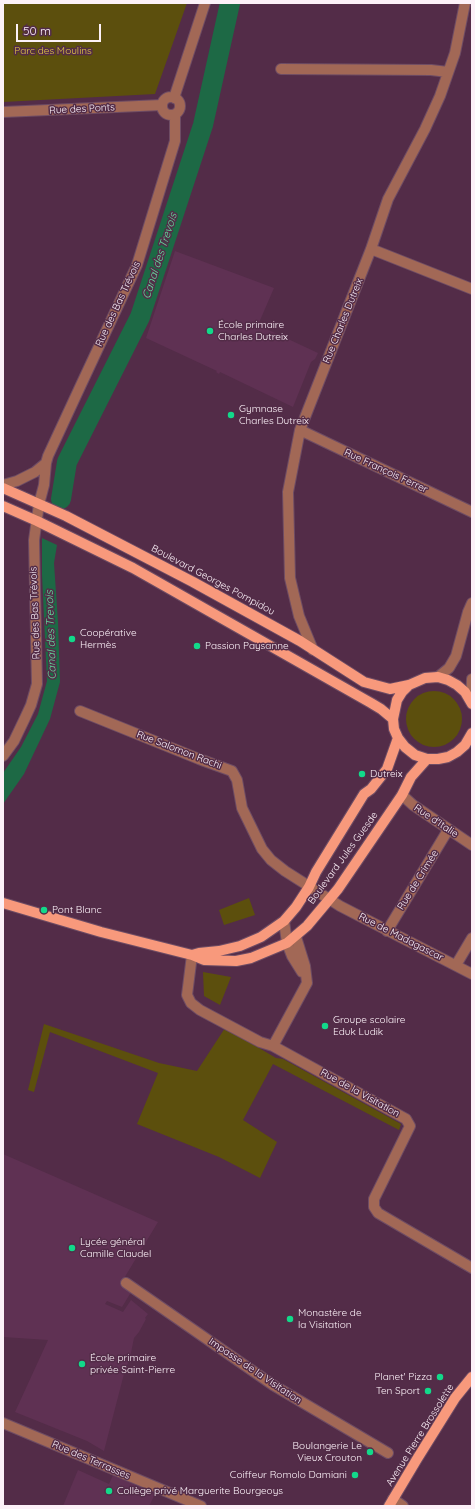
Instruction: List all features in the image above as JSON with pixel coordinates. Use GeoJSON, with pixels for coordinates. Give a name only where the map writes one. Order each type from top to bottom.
{"type":"FeatureCollection","features":[{"type":"Feature","properties":{"kind":"main road","name":"Boulevard Georges Pompidou"},"geometry":{"type":"LineString","coordinates":[[3,488],[66,516],[193,582],[313,650],[364,682],[390,689],[409,685],[425,678],[438,677]]}},
{"type":"Feature","properties":{"kind":"main road"},"geometry":{"type":"LineString","coordinates":[[3,506],[133,568],[376,706],[393,719]]}},
{"type":"Feature","properties":{"kind":"main road"},"geometry":{"type":"LineString","coordinates":[[438,677],[457,685],[465,692],[471,702]]}},
{"type":"Feature","properties":{"kind":"main road"},"geometry":{"type":"LineString","coordinates":[[409,685],[397,700],[393,719],[398,738],[405,748],[415,755],[427,759],[448,757],[465,745],[472,733]]}},
{"type":"Feature","properties":{"kind":"main road","name":"Boulevard Jules Guesde"},"geometry":{"type":"LineString","coordinates":[[192,955],[199,953],[219,952],[240,946],[261,937],[284,921],[296,907],[309,887],[320,866],[364,794],[371,789],[387,769],[398,738]]}},
{"type":"Feature","properties":{"kind":"main road"},"geometry":{"type":"LineString","coordinates":[[457,752],[472,750]]}},
{"type":"Feature","properties":{"kind":"main road","name":"Boulevard Jules Guesde"},"geometry":{"type":"LineString","coordinates":[[3,904],[192,955],[204,960],[236,961],[256,956],[287,943],[296,937],[330,900],[402,795],[411,776],[427,759]]}},
{"type":"Feature","properties":{"kind":"main road","name":"Avenue Pierre Brossolette"},"geometry":{"type":"LineString","coordinates":[[391,1502],[455,1398],[472,1377]]}},
{"type":"Feature","properties":{"kind":"street"},"geometry":{"type":"LineString","coordinates":[[174,98],[205,3]]}},
{"type":"Feature","properties":{"kind":"street","name":"Rue Charles Dutreix"},"geometry":{"type":"LineString","coordinates":[[313,650],[299,616],[290,578],[288,492],[300,430],[372,249],[388,199],[425,129],[440,96],[455,53],[465,3]]}},
{"type":"Feature","properties":{"kind":"street"},"geometry":{"type":"LineString","coordinates":[[281,69],[448,72]]}},
{"type":"Feature","properties":{"kind":"street"},"geometry":{"type":"LineString","coordinates":[[167,98],[174,98],[180,104],[179,111],[175,115],[166,115],[163,111],[163,102],[167,98]]}},
{"type":"Feature","properties":{"kind":"street","name":"Rue des Ponts"},"geometry":{"type":"LineString","coordinates":[[3,112],[162,105]]}},
{"type":"Feature","properties":{"kind":"street","name":"Rue des Bas Trévois"},"geometry":{"type":"LineString","coordinates":[[3,756],[14,741],[26,718],[37,684],[33,550],[39,504],[44,485],[46,463],[137,265],[175,141],[175,115]]}},
{"type":"Feature","properties":{"kind":"street"},"geometry":{"type":"LineString","coordinates":[[372,249],[472,289]]}},
{"type":"Feature","properties":{"kind":"street","name":"Rue François Ferrer"},"geometry":{"type":"LineString","coordinates":[[300,430],[472,512]]}},
{"type":"Feature","properties":{"kind":"street"},"geometry":{"type":"LineString","coordinates":[[3,485],[17,481],[35,472],[46,463]]}},
{"type":"Feature","properties":{"kind":"street"},"geometry":{"type":"LineString","coordinates":[[438,677],[449,668],[456,656],[468,612],[472,603]]}},
{"type":"Feature","properties":{"kind":"street"},"geometry":{"type":"LineString","coordinates":[[471,702],[472,679]]}},
{"type":"Feature","properties":{"kind":"street","name":"Rue Salomon Rachi"},"geometry":{"type":"LineString","coordinates":[[80,711],[199,760],[232,771],[237,780],[242,808],[262,849],[271,860],[309,887]]}},
{"type":"Feature","properties":{"kind":"street","name":"Rue d'Italie"},"geometry":{"type":"LineString","coordinates":[[402,795],[413,805],[472,845]]}},
{"type":"Feature","properties":{"kind":"street","name":"Rue de Crimée"},"geometry":{"type":"LineString","coordinates":[[387,931],[448,830]]}},
{"type":"Feature","properties":{"kind":"street","name":"Rue de Madagascar"},"geometry":{"type":"LineString","coordinates":[[309,887],[387,931],[472,974]]}},
{"type":"Feature","properties":{"kind":"street"},"geometry":{"type":"LineString","coordinates":[[284,921],[287,943],[292,956],[307,983]]}},
{"type":"Feature","properties":{"kind":"street"},"geometry":{"type":"LineString","coordinates":[[273,1046],[307,983],[305,966],[296,937]]}},
{"type":"Feature","properties":{"kind":"street"},"geometry":{"type":"LineString","coordinates":[[456,965],[472,938]]}},
{"type":"Feature","properties":{"kind":"street","name":"Rue de la Visitation"},"geometry":{"type":"LineString","coordinates":[[192,955],[187,995],[192,1003],[200,1010],[260,1042],[273,1046],[406,1119],[410,1126],[374,1199],[374,1207],[378,1213],[472,1268]]}},
{"type":"Feature","properties":{"kind":"street","name":"Impasse de la Visitation"},"geometry":{"type":"LineString","coordinates":[[126,1283],[273,1385],[388,1453]]}},
{"type":"Feature","properties":{"kind":"street","name":"Rue des Terrasses"},"geometry":{"type":"LineString","coordinates":[[3,1423],[201,1506]]}},
{"type":"Feature","properties":{"kind":"street"},"geometry":{"type":"LineString","coordinates":[[391,1502],[403,1506]]}},
{"type":"Feature","properties":{"kind":"shaded area","name":"École primaire Charles Dutreix"},"geometry":{"type":"Polygon","coordinates":[[[175,251],[274,288],[258,325],[318,353],[315,359],[311,362],[293,407],[220,372],[219,374],[216,372],[217,371],[146,338],[175,251]]]}},
{"type":"Feature","properties":{"kind":"shaded area","name":"Lycée général Camille Claudel"},"geometry":{"type":"Polygon","coordinates":[[[3,1154],[158,1222],[122,1283],[133,1289],[122,1307],[107,1301],[105,1304],[123,1312],[131,1300],[148,1314],[139,1332],[134,1338],[130,1358],[125,1370],[104,1451],[87,1441],[15,1412],[48,1340],[3,1337],[3,1154]]]}},
{"type":"Feature","properties":{"kind":"shaded area","name":"Collège privé Marguerite Bourgeoys"},"geometry":{"type":"Polygon","coordinates":[[[78,1470],[109,1484],[113,1475],[155,1494],[149,1506],[63,1506],[78,1470]]]}},
{"type":"Feature","properties":{"kind":"green space","name":"Parc des Moulins"},"geometry":{"type":"Polygon","coordinates":[[[3,3],[187,3],[155,94],[3,102],[3,3]]]}},
{"type":"Feature","properties":{"kind":"green space"},"geometry":{"type":"Polygon","coordinates":[[[434,691],[445,693],[454,699],[460,708],[462,719],[460,730],[454,739],[445,745],[434,747],[423,745],[414,739],[408,730],[406,719],[408,708],[414,699],[423,693],[434,691]]]}},
{"type":"Feature","properties":{"kind":"green space"},"geometry":{"type":"Polygon","coordinates":[[[249,898],[255,915],[224,925],[219,910],[249,898]]]}},
{"type":"Feature","properties":{"kind":"green space"},"geometry":{"type":"Polygon","coordinates":[[[203,972],[231,977],[220,1005],[204,996],[203,972]]]}},
{"type":"Feature","properties":{"kind":"green space"},"geometry":{"type":"Polygon","coordinates":[[[44,1024],[159,1063],[197,1071],[225,1028],[276,1058],[283,1059],[401,1124],[399,1130],[273,1064],[243,1120],[277,1142],[260,1178],[219,1157],[137,1124],[158,1073],[50,1032],[34,1092],[28,1090],[44,1024]]]}},
{"type":"Feature","properties":{"kind":"water"},"geometry":{"type":"Polygon","coordinates":[[[42,538],[57,545],[54,563],[60,682],[50,719],[24,774],[3,804],[3,773],[21,747],[38,714],[47,681],[42,575],[42,538]]]}},
{"type":"Feature","properties":{"kind":"waterway","name":"Canal des Trevois"},"geometry":{"type":"LineString","coordinates":[[61,499],[67,462],[140,317],[203,125],[230,3]]}},
{"type":"Feature","properties":{"kind":"place","name":"École primaire Charles Dutreix"},"geometry":{"type":"Point","coordinates":[210,331]}},
{"type":"Feature","properties":{"kind":"place","name":"Gymnase Charles Dutreix"},"geometry":{"type":"Point","coordinates":[231,415]}},
{"type":"Feature","properties":{"kind":"place","name":"Coopérative Hermès"},"geometry":{"type":"Point","coordinates":[72,639]}},
{"type":"Feature","properties":{"kind":"place","name":"Passion Paysanne"},"geometry":{"type":"Point","coordinates":[197,646]}},
{"type":"Feature","properties":{"kind":"place","name":"Dutreix"},"geometry":{"type":"Point","coordinates":[362,774]}},
{"type":"Feature","properties":{"kind":"place","name":"Pont Blanc"},"geometry":{"type":"Point","coordinates":[44,910]}},
{"type":"Feature","properties":{"kind":"place","name":"Groupe scolaire Eduk Ludik"},"geometry":{"type":"Point","coordinates":[325,1026]}},
{"type":"Feature","properties":{"kind":"place","name":"Lycée général Camille Claudel"},"geometry":{"type":"Point","coordinates":[72,1248]}},
{"type":"Feature","properties":{"kind":"place","name":"Monastère de la Visitation"},"geometry":{"type":"Point","coordinates":[290,1319]}},
{"type":"Feature","properties":{"kind":"place","name":"École primaire privée Saint-Pierre"},"geometry":{"type":"Point","coordinates":[82,1364]}},
{"type":"Feature","properties":{"kind":"place","name":"Planet' Pizza"},"geometry":{"type":"Point","coordinates":[440,1377]}},
{"type":"Feature","properties":{"kind":"place","name":"Ten Sport"},"geometry":{"type":"Point","coordinates":[428,1391]}},
{"type":"Feature","properties":{"kind":"place","name":"Boulangerie Le Vieux Crouton"},"geometry":{"type":"Point","coordinates":[370,1452]}},
{"type":"Feature","properties":{"kind":"place","name":"Coiffeur Romolo Damiani"},"geometry":{"type":"Point","coordinates":[355,1475]}},
{"type":"Feature","properties":{"kind":"place","name":"Collège privé Marguerite Bourgeoys"},"geometry":{"type":"Point","coordinates":[109,1491]}}]}
